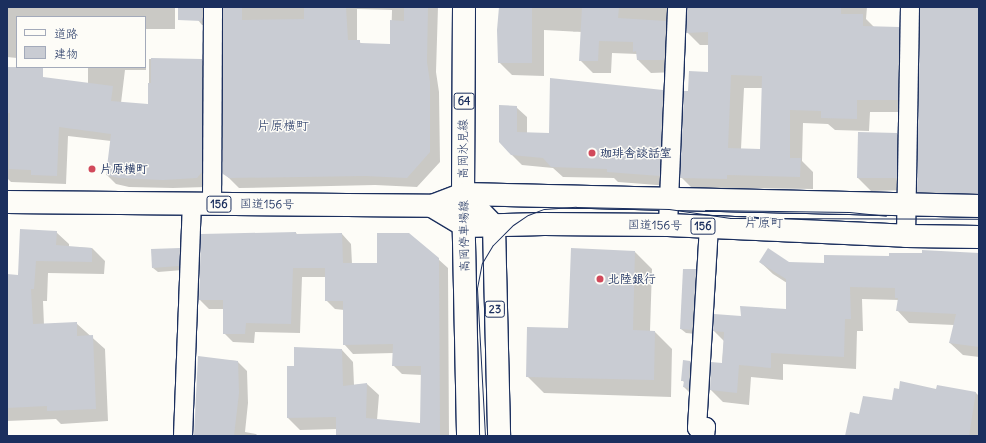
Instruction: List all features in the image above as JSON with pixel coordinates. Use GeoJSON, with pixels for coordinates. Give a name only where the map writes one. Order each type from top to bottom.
{"type":"FeatureCollection","features":[{"type":"Feature","properties":{"kind":"main road","name":"高岡氷見線"},"geometry":{"type":"LineString","coordinates":[[463,194],[464,7]]}},
{"type":"Feature","properties":{"kind":"main road","name":"国道156号"},"geometry":{"type":"LineString","coordinates":[[7,202],[432,206],[463,194],[979,206]]}},
{"type":"Feature","properties":{"kind":"main road","name":"高岡停車場線"},"geometry":{"type":"LineString","coordinates":[[463,194],[494,226]]}},
{"type":"Feature","properties":{"kind":"main road","name":"高岡停車場線"},"geometry":{"type":"LineString","coordinates":[[463,194],[465,226],[468,436]]}},
{"type":"Feature","properties":{"kind":"main road"},"geometry":{"type":"LineString","coordinates":[[432,206],[465,226]]}},
{"type":"Feature","properties":{"kind":"main road","name":"国道156号"},"geometry":{"type":"LineString","coordinates":[[465,226],[544,224],[668,225],[906,236],[979,237]]}},
{"type":"Feature","properties":{"kind":"main road","name":"23"},"geometry":{"type":"LineString","coordinates":[[494,226],[499,436]]}},
{"type":"Feature","properties":{"kind":"street"},"geometry":{"type":"LineString","coordinates":[[183,436],[202,204],[213,7]]}},
{"type":"Feature","properties":{"kind":"street"},"geometry":{"type":"LineString","coordinates":[[668,225],[677,7]]}},
{"type":"Feature","properties":{"kind":"street"},"geometry":{"type":"LineString","coordinates":[[906,236],[910,7]]}},
{"type":"Feature","properties":{"kind":"street"},"geometry":{"type":"LineString","coordinates":[[705,436],[706,427],[697,428],[709,227]]}},
{"type":"Feature","properties":{"kind":"building"},"geometry":{"type":"Polygon","coordinates":[[[178,7],[202,7],[202,21],[178,20],[178,7]]]}},
{"type":"Feature","properties":{"kind":"building"},"geometry":{"type":"Polygon","coordinates":[[[223,7],[242,7],[242,20],[304,19],[304,7],[346,7],[348,40],[360,40],[360,43],[390,44],[390,20],[404,21],[404,7],[428,7],[427,62],[430,82],[430,152],[407,178],[365,176],[229,178],[223,174],[223,7]]]}},
{"type":"Feature","properties":{"kind":"building"},"geometry":{"type":"Polygon","coordinates":[[[499,7],[532,7],[532,63],[498,63],[497,30],[499,7]]]}},
{"type":"Feature","properties":{"kind":"building"},"geometry":{"type":"Polygon","coordinates":[[[582,7],[619,7],[618,18],[666,21],[664,60],[637,60],[636,51],[633,52],[633,42],[599,41],[598,61],[579,61],[582,7]]]}},
{"type":"Feature","properties":{"kind":"building"},"geometry":{"type":"Polygon","coordinates":[[[687,7],[841,7],[841,14],[863,14],[863,26],[899,27],[898,100],[857,100],[857,119],[821,118],[821,111],[790,110],[790,158],[801,158],[800,177],[727,175],[727,179],[680,178],[684,91],[688,91],[689,71],[708,72],[708,32],[686,33],[687,7]],[[731,75],[728,148],[760,149],[762,76],[731,75]]]}},
{"type":"Feature","properties":{"kind":"building"},"geometry":{"type":"Polygon","coordinates":[[[920,7],[979,7],[979,194],[917,192],[920,7]]]}},
{"type":"Feature","properties":{"kind":"building"},"geometry":{"type":"Polygon","coordinates":[[[151,58],[202,59],[202,172],[197,178],[163,180],[119,178],[106,175],[111,134],[59,127],[57,176],[31,175],[31,170],[9,169],[10,113],[7,113],[7,67],[43,68],[43,77],[113,86],[111,101],[148,104],[148,83],[151,83],[151,58]]]}},
{"type":"Feature","properties":{"kind":"building"},"geometry":{"type":"Polygon","coordinates":[[[550,78],[663,90],[660,176],[607,172],[607,169],[551,167],[543,158],[511,155],[499,142],[499,105],[517,106],[517,132],[549,133],[550,78]]]}},
{"type":"Feature","properties":{"kind":"building"},"geometry":{"type":"Polygon","coordinates":[[[858,132],[897,133],[897,178],[857,178],[858,132]]]}},
{"type":"Feature","properties":{"kind":"building"},"geometry":{"type":"Polygon","coordinates":[[[20,229],[57,231],[56,245],[92,248],[92,262],[36,261],[34,289],[31,289],[33,324],[77,322],[77,336],[93,335],[96,409],[47,411],[47,406],[7,408],[7,274],[18,275],[20,229]]]}},
{"type":"Feature","properties":{"kind":"building"},"geometry":{"type":"Polygon","coordinates":[[[296,232],[296,234],[342,233],[343,263],[377,263],[377,233],[409,233],[439,258],[440,436],[336,436],[336,417],[287,418],[287,366],[294,366],[294,347],[342,349],[343,386],[367,383],[366,418],[420,423],[421,366],[392,366],[393,344],[343,345],[343,301],[325,301],[325,268],[293,268],[291,324],[246,323],[245,334],[223,334],[223,300],[199,300],[201,234],[296,232]]]}},
{"type":"Feature","properties":{"kind":"building"},"geometry":{"type":"Polygon","coordinates":[[[180,248],[179,266],[152,268],[151,249],[180,248]]]}},
{"type":"Feature","properties":{"kind":"building"},"geometry":{"type":"Polygon","coordinates":[[[571,248],[635,251],[633,330],[655,331],[654,380],[526,377],[527,327],[568,328],[571,248]]]}},
{"type":"Feature","properties":{"kind":"building"},"geometry":{"type":"Polygon","coordinates":[[[768,248],[789,262],[824,263],[824,255],[889,256],[889,253],[922,253],[922,250],[979,253],[979,347],[949,343],[956,314],[896,311],[898,298],[895,298],[895,288],[850,287],[851,319],[845,319],[844,357],[771,353],[771,368],[739,365],[737,393],[710,390],[711,362],[722,363],[724,332],[713,331],[714,314],[741,316],[740,306],[786,309],[786,279],[759,262],[768,248]]]}},
{"type":"Feature","properties":{"kind":"building"},"geometry":{"type":"Polygon","coordinates":[[[683,269],[696,269],[692,330],[680,329],[683,269]]]}},
{"type":"Feature","properties":{"kind":"building"},"geometry":{"type":"Polygon","coordinates":[[[198,356],[238,361],[239,393],[234,436],[194,435],[198,356]]]}},
{"type":"Feature","properties":{"kind":"building"},"geometry":{"type":"Polygon","coordinates":[[[683,360],[690,361],[689,388],[683,387],[684,381],[681,381],[683,360]]]}},
{"type":"Feature","properties":{"kind":"building"},"geometry":{"type":"Polygon","coordinates":[[[900,381],[936,389],[937,385],[976,392],[969,436],[845,436],[850,412],[859,414],[863,396],[892,400],[894,388],[899,389],[900,381]]]}},
{"type":"Feature","properties":{"kind":"tram line"},"geometry":{"type":"LineString","coordinates":[[485,436],[477,288],[482,263],[493,245],[513,225],[528,215],[544,209],[576,207],[669,209],[730,218],[979,219]]}},
{"type":"Feature","properties":{"kind":"tram line"},"geometry":{"type":"LineString","coordinates":[[705,210],[849,212],[886,216]]}},
{"type":"Feature","properties":{"kind":"place","name":"珈琲舎談話室"},"geometry":{"type":"Point","coordinates":[592,153]}},
{"type":"Feature","properties":{"kind":"place","name":"片原横町"},"geometry":{"type":"Point","coordinates":[92,169]}},
{"type":"Feature","properties":{"kind":"place","name":"北陸銀行"},"geometry":{"type":"Point","coordinates":[600,279]}},
{"type":"Feature","properties":{"kind":"district","name":"片原横町"},"geometry":{"type":"Point","coordinates":[283,126]}},
{"type":"Feature","properties":{"kind":"district","name":"片原町"},"geometry":{"type":"Point","coordinates":[764,223]}}]}
